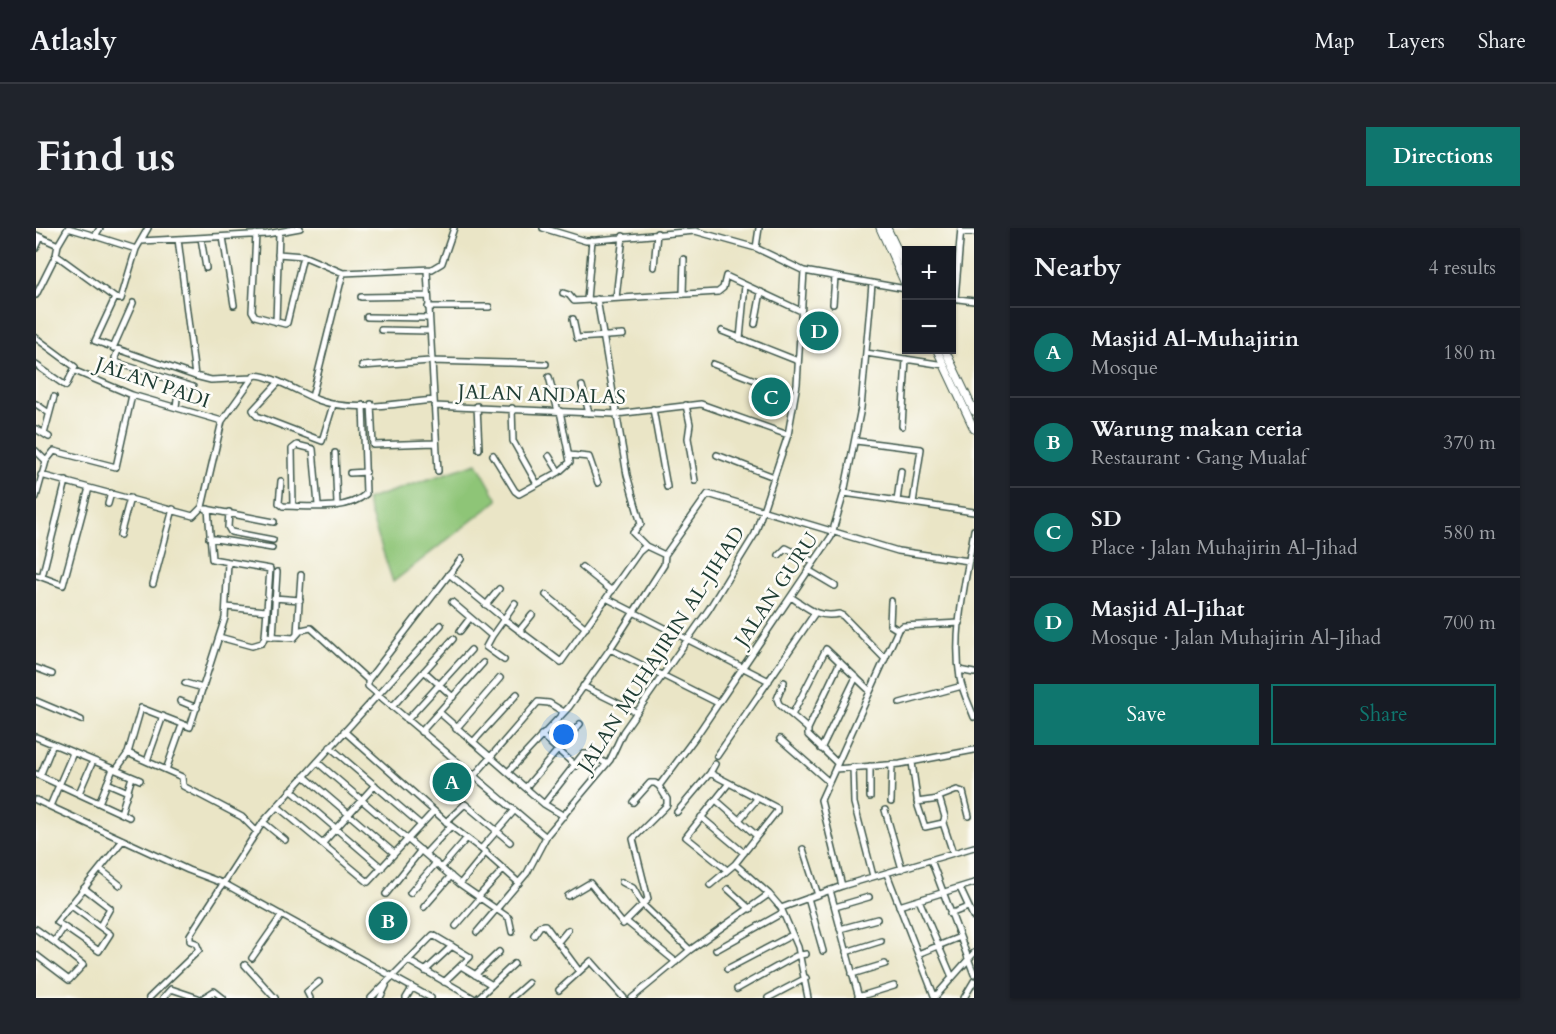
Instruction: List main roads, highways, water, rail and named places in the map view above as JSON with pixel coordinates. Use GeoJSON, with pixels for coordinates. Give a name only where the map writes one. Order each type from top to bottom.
{"type":"FeatureCollection","features":[{"type":"Feature","properties":{"kind":"main road"},"geometry":{"type":"LineString","coordinates":[[880,228],[902,278]]}},
{"type":"Feature","properties":{"kind":"main road"},"geometry":{"type":"LineString","coordinates":[[888,228],[902,259]]}},
{"type":"Feature","properties":{"kind":"main road"},"geometry":{"type":"LineString","coordinates":[[939,354],[974,429]]}},
{"type":"Feature","properties":{"kind":"main road"},"geometry":{"type":"LineString","coordinates":[[947,354],[974,411]]}},
{"type":"Feature","properties":{"kind":"place","name":"Masjid Al-Jihat"},"geometry":{"type":"Point","coordinates":[819,331]}},
{"type":"Feature","properties":{"kind":"place","name":"SD"},"geometry":{"type":"Point","coordinates":[771,397]}},
{"type":"Feature","properties":{"kind":"place","name":"Masjid Al-Muhajirin"},"geometry":{"type":"Point","coordinates":[452,782]}},
{"type":"Feature","properties":{"kind":"place","name":"Warung makan ceria"},"geometry":{"type":"Point","coordinates":[388,921]}}]}
